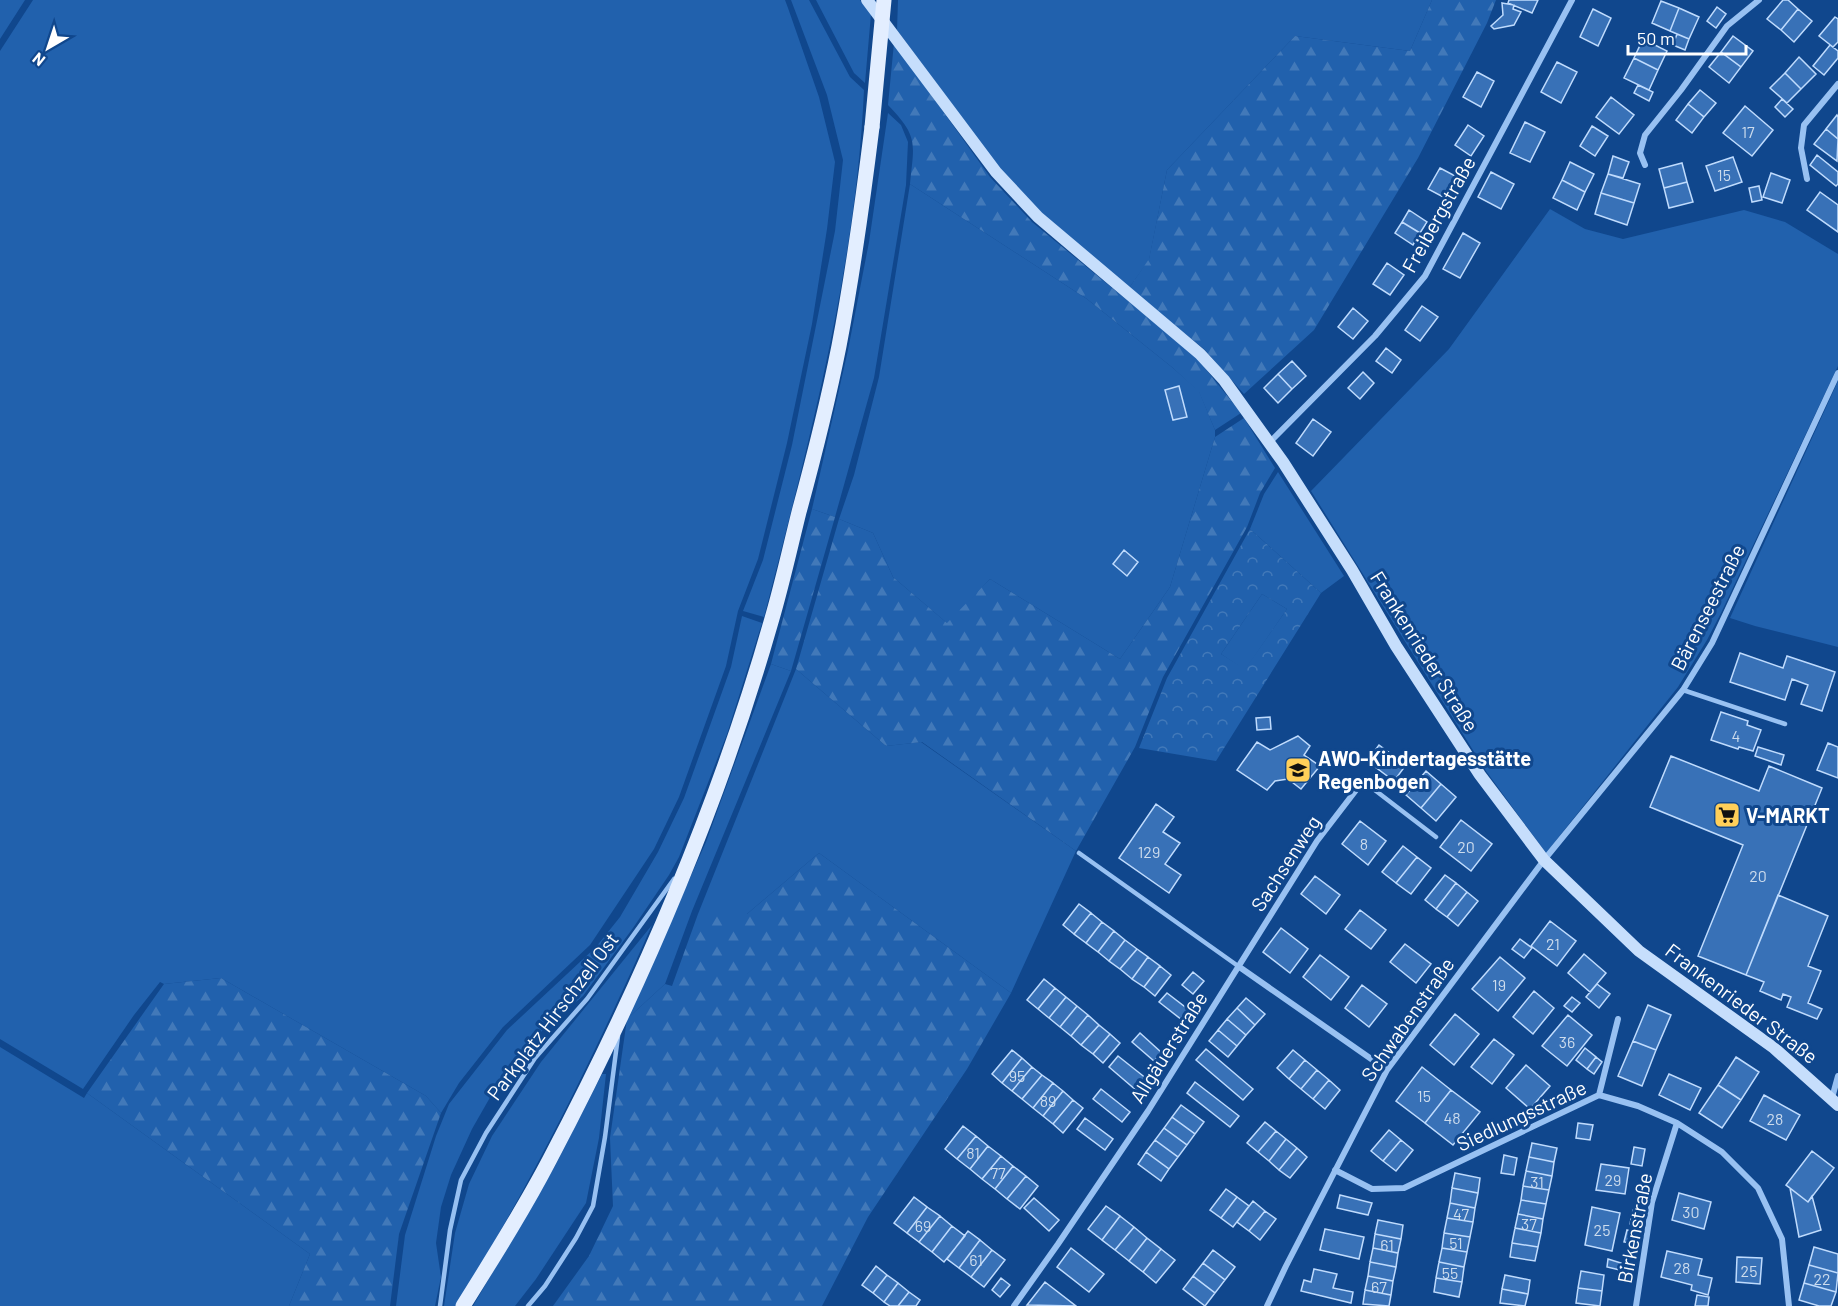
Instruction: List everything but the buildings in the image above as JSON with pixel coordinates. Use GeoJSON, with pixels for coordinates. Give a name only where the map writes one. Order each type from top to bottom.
{"type":"FeatureCollection","features":[{"type":"Feature","properties":{"kind":"main road"},"geometry":{"type":"LineString","coordinates":[[463,1306],[549,1162],[621,1013],[688,860],[735,736],[771,622],[839,348],[873,127],[884,0]]}},
{"type":"Feature","properties":{"kind":"street","name":"Frankenrieder Straße"},"geometry":{"type":"LineString","coordinates":[[867,0],[996,172],[1038,217],[1200,354],[1224,380],[1269,442],[1352,570],[1396,646],[1473,766],[1544,860],[1639,951],[1774,1048],[1835,1101]]}},
{"type":"Feature","properties":{"kind":"street","name":"Freibergstraße"},"geometry":{"type":"LineString","coordinates":[[1269,442],[1375,336],[1425,276],[1572,0]]}},
{"type":"Feature","properties":{"kind":"street"},"geometry":{"type":"LineString","coordinates":[[1645,165],[1640,153],[1645,135],[1665,112],[1727,26],[1759,0]]}},
{"type":"Feature","properties":{"kind":"street"},"geometry":{"type":"LineString","coordinates":[[1808,179],[1802,148],[1804,125],[1838,84]]}},
{"type":"Feature","properties":{"kind":"street","name":"Bärenseestraße"},"geometry":{"type":"LineString","coordinates":[[1544,860],[1683,690],[1712,643],[1838,373]]}},
{"type":"Feature","properties":{"kind":"street","name":"Sachsenweg"},"geometry":{"type":"LineString","coordinates":[[1238,966],[1317,841],[1363,781]]}},
{"type":"Feature","properties":{"kind":"street","name":"Schwabenstraße"},"geometry":{"type":"LineString","coordinates":[[1267,1306],[1387,1070],[1544,860]]}},
{"type":"Feature","properties":{"kind":"street"},"geometry":{"type":"LineString","coordinates":[[1238,966],[1387,1070]]}},
{"type":"Feature","properties":{"kind":"street","name":"Allgäuerstraße"},"geometry":{"type":"LineString","coordinates":[[1014,1306],[1148,1111],[1238,966]]}},
{"type":"Feature","properties":{"kind":"street"},"geometry":{"type":"LineString","coordinates":[[1599,1095],[1618,1019]]}},
{"type":"Feature","properties":{"kind":"street"},"geometry":{"type":"LineString","coordinates":[[1835,1101],[1838,1076]]}},
{"type":"Feature","properties":{"kind":"street","name":"Siedlungsstraße"},"geometry":{"type":"LineString","coordinates":[[1335,1170],[1372,1189],[1404,1188],[1599,1095],[1638,1106],[1677,1123],[1722,1152],[1758,1188],[1782,1239],[1789,1306]]}},
{"type":"Feature","properties":{"kind":"street","name":"Birkenstraße"},"geometry":{"type":"LineString","coordinates":[[1636,1306],[1652,1202],[1677,1123]]}},
{"type":"Feature","properties":{"kind":"lane"},"geometry":{"type":"LineString","coordinates":[[1683,690],[1785,724]]}},
{"type":"Feature","properties":{"kind":"lane"},"geometry":{"type":"LineString","coordinates":[[1363,781],[1436,837]]}},
{"type":"Feature","properties":{"kind":"lane"},"geometry":{"type":"LineString","coordinates":[[1079,853],[1238,966]]}},
{"type":"Feature","properties":{"kind":"lane","name":"Parkplatz Hirschzell Ost"},"geometry":{"type":"LineString","coordinates":[[440,1306],[450,1230],[461,1180],[486,1133],[535,1058],[587,999],[688,860]]}},
{"type":"Feature","properties":{"kind":"lane"},"geometry":{"type":"LineString","coordinates":[[528,1306],[545,1286],[576,1238],[593,1206],[605,1137],[621,1013]]}},
{"type":"Feature","properties":{"kind":"green space"},"geometry":{"type":"Polygon","coordinates":[[[0,0],[25,0],[0,39],[0,0]]]}},
{"type":"Feature","properties":{"kind":"green space"},"geometry":{"type":"Polygon","coordinates":[[[33,0],[785,0],[788,8],[819,97],[835,162],[812,324],[787,443],[758,559],[738,611],[726,666],[679,797],[654,849],[590,945],[503,1027],[459,1083],[441,1113],[426,1096],[221,978],[164,984],[160,982],[134,1015],[83,1089],[0,1039],[0,51],[33,0]]]}},
{"type":"Feature","properties":{"kind":"green space"},"geometry":{"type":"Polygon","coordinates":[[[791,0],[809,0],[850,77],[864,90],[851,224],[828,356],[764,617],[743,611],[763,560],[792,445],[835,231],[843,160],[827,95],[791,0]]]}},
{"type":"Feature","properties":{"kind":"green space"},"geometry":{"type":"Polygon","coordinates":[[[816,0],[860,0],[871,14],[865,83],[854,73],[816,0]]]}},
{"type":"Feature","properties":{"kind":"green space"},"geometry":{"type":"Polygon","coordinates":[[[898,0],[1432,0],[1410,51],[1295,36],[1167,170],[1149,260],[1129,288],[1042,213],[999,168],[897,30],[898,0]]]}},
{"type":"Feature","properties":{"kind":"green space"},"geometry":{"type":"Polygon","coordinates":[[[1432,0],[1496,0],[1487,23],[1418,158],[1314,330],[1244,394],[1204,349],[1129,288],[1149,259],[1167,170],[1295,36],[1410,51],[1432,0]]]}},
{"type":"Feature","properties":{"kind":"green space"},"geometry":{"type":"Polygon","coordinates":[[[894,43],[990,177],[1032,222],[1196,357],[1241,413],[1215,430],[1199,392],[1173,368],[1087,299],[910,184],[913,149],[910,133],[888,105],[894,43]]]}},
{"type":"Feature","properties":{"kind":"green space"},"geometry":{"type":"Polygon","coordinates":[[[888,113],[901,125],[908,142],[906,185],[874,378],[835,517],[812,509],[848,350],[869,242],[888,113]]]}},
{"type":"Feature","properties":{"kind":"green space"},"geometry":{"type":"Polygon","coordinates":[[[910,184],[1087,299],[1199,391],[1215,430],[1215,437],[1170,587],[1120,659],[990,579],[948,624],[893,577],[873,533],[839,519],[854,475],[879,377],[910,184]]]}},
{"type":"Feature","properties":{"kind":"green space"},"geometry":{"type":"Polygon","coordinates":[[[1550,209],[1585,229],[1623,239],[1744,210],[1785,222],[1838,254],[1838,366],[1707,640],[1678,687],[1546,853],[1486,771],[1311,491],[1449,349],[1550,209]]]}},
{"type":"Feature","properties":{"kind":"green space"},"geometry":{"type":"Polygon","coordinates":[[[1838,381],[1838,647],[1730,618],[1838,381]]]}},
{"type":"Feature","properties":{"kind":"green space"},"geometry":{"type":"Polygon","coordinates":[[[1244,418],[1275,468],[1260,493],[1247,527],[1163,677],[1135,747],[1076,851],[922,742],[886,746],[796,669],[839,519],[873,533],[893,577],[947,623],[990,579],[1120,659],[1170,587],[1215,437],[1244,418]]]}},
{"type":"Feature","properties":{"kind":"green space"},"geometry":{"type":"Polygon","coordinates":[[[1278,472],[1344,576],[1321,593],[1250,529],[1264,494],[1278,472]]]}},
{"type":"Feature","properties":{"kind":"green space"},"geometry":{"type":"Polygon","coordinates":[[[812,509],[835,517],[791,671],[771,664],[812,509]]]}},
{"type":"Feature","properties":{"kind":"green space"},"geometry":{"type":"Polygon","coordinates":[[[1250,529],[1321,593],[1216,761],[1139,748],[1167,678],[1250,529]],[[1262,594],[1221,654],[1245,669],[1287,609],[1262,594]]]}},
{"type":"Feature","properties":{"kind":"green space"},"geometry":{"type":"Polygon","coordinates":[[[1262,594],[1287,609],[1245,670],[1221,654],[1262,594]]]}},
{"type":"Feature","properties":{"kind":"green space"},"geometry":{"type":"Polygon","coordinates":[[[742,616],[762,623],[727,734],[679,857],[633,928],[583,996],[526,1045],[492,1094],[472,1129],[451,1175],[441,1207],[436,1243],[441,1277],[435,1306],[396,1306],[405,1235],[436,1136],[449,1104],[507,1030],[596,947],[620,917],[658,852],[684,798],[731,667],[742,616]]]}},
{"type":"Feature","properties":{"kind":"green space"},"geometry":{"type":"Polygon","coordinates":[[[771,664],[791,671],[692,911],[665,984],[627,1019],[706,842],[771,664]]]}},
{"type":"Feature","properties":{"kind":"green space"},"geometry":{"type":"Polygon","coordinates":[[[796,669],[886,746],[921,742],[1076,851],[1011,993],[819,853],[747,914],[698,914],[796,669]]]}},
{"type":"Feature","properties":{"kind":"green space"},"geometry":{"type":"Polygon","coordinates":[[[819,853],[1011,993],[967,1069],[868,1217],[822,1306],[553,1306],[589,1256],[613,1206],[610,1138],[627,1019],[665,984],[672,986],[698,914],[747,914],[819,853]]]}},
{"type":"Feature","properties":{"kind":"green space"},"geometry":{"type":"Polygon","coordinates":[[[652,925],[536,1167],[456,1306],[444,1306],[455,1233],[469,1184],[492,1136],[541,1062],[652,925]]]}},
{"type":"Feature","properties":{"kind":"green space"},"geometry":{"type":"Polygon","coordinates":[[[221,978],[426,1096],[441,1113],[399,1234],[390,1306],[289,1306],[310,1254],[87,1093],[164,984],[221,978]]]}},
{"type":"Feature","properties":{"kind":"green space"},"geometry":{"type":"Polygon","coordinates":[[[0,1047],[84,1098],[87,1093],[310,1254],[289,1306],[0,1306],[0,1047]]]}},
{"type":"Feature","properties":{"kind":"green space"},"geometry":{"type":"Polygon","coordinates":[[[602,1074],[606,1074],[599,1138],[586,1203],[536,1279],[515,1306],[473,1306],[555,1166],[602,1074]]]}},
{"type":"Feature","properties":{"kind":"place","name":"AWO-Kindertagesstätte Regenbogen"},"geometry":{"type":"Point","coordinates":[1298,770]}},
{"type":"Feature","properties":{"kind":"place","name":"V-MARKT"},"geometry":{"type":"Point","coordinates":[1727,815]}}]}
